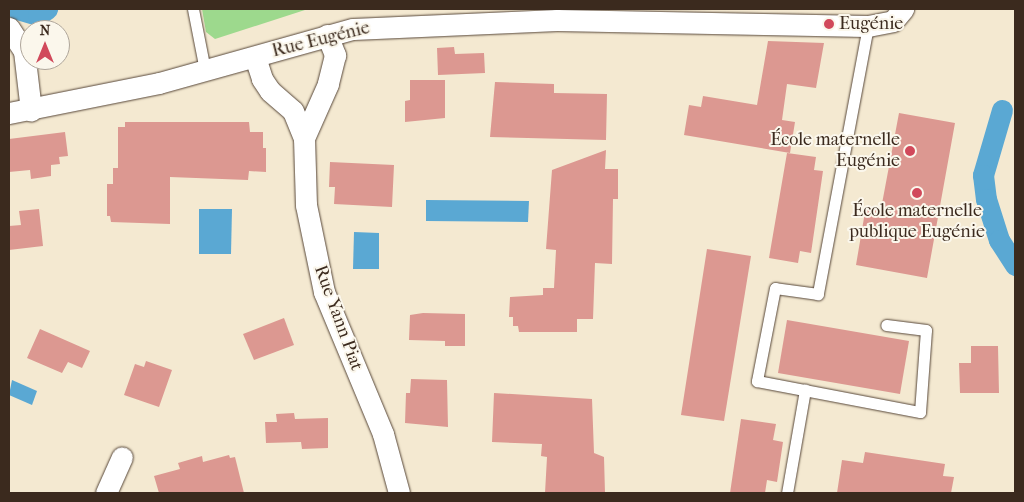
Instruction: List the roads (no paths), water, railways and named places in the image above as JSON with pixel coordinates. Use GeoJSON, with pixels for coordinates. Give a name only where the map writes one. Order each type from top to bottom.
{"type":"FeatureCollection","features":[{"type":"Feature","properties":{"kind":"street","name":"Rue Eugénie"},"geometry":{"type":"LineString","coordinates":[[9,113],[31,110],[205,70],[327,35],[382,26],[558,14],[868,26],[898,15]]}},
{"type":"Feature","properties":{"kind":"street"},"geometry":{"type":"LineString","coordinates":[[9,28],[24,51],[31,110]]}},
{"type":"Feature","properties":{"kind":"street","name":"Rue Yann Piat"},"geometry":{"type":"LineString","coordinates":[[304,138],[319,100],[328,84],[334,55],[327,35]]}},
{"type":"Feature","properties":{"kind":"street","name":"Rue Yann Piat"},"geometry":{"type":"LineString","coordinates":[[255,57],[262,79],[293,110],[304,138],[306,205],[324,292],[383,434],[399,493]]}},
{"type":"Feature","properties":{"kind":"street"},"geometry":{"type":"LineString","coordinates":[[285,104],[306,106],[319,100]]}},
{"type":"Feature","properties":{"kind":"street"},"geometry":{"type":"LineString","coordinates":[[106,493],[122,457]]}},
{"type":"Feature","properties":{"kind":"lane"},"geometry":{"type":"LineString","coordinates":[[193,9],[205,70]]}},
{"type":"Feature","properties":{"kind":"lane"},"geometry":{"type":"LineString","coordinates":[[868,26],[818,294],[775,288],[757,381],[920,412],[926,330],[886,325]]}},
{"type":"Feature","properties":{"kind":"lane"},"geometry":{"type":"LineString","coordinates":[[787,493],[805,390]]}},
{"type":"Feature","properties":{"kind":"water"},"geometry":{"type":"Polygon","coordinates":[[[426,200],[529,201],[528,222],[426,221],[426,200]]]}},
{"type":"Feature","properties":{"kind":"water"},"geometry":{"type":"Polygon","coordinates":[[[199,209],[232,209],[231,254],[199,254],[199,209]]]}},
{"type":"Feature","properties":{"kind":"water"},"geometry":{"type":"Polygon","coordinates":[[[354,232],[379,233],[379,269],[353,269],[354,232]]]}},
{"type":"Feature","properties":{"kind":"water"},"geometry":{"type":"Polygon","coordinates":[[[12,380],[37,391],[32,405],[9,395],[12,380]]]}},
{"type":"Feature","properties":{"kind":"waterway"},"geometry":{"type":"LineString","coordinates":[[17,9],[38,15],[47,9]]}},
{"type":"Feature","properties":{"kind":"waterway"},"geometry":{"type":"LineString","coordinates":[[1002,110],[983,175],[986,199],[999,240],[1015,265]]}},
{"type":"Feature","properties":{"kind":"place","name":"Eugénie"},"geometry":{"type":"Point","coordinates":[829,24]}},
{"type":"Feature","properties":{"kind":"place","name":"École maternelle Eugénie"},"geometry":{"type":"Point","coordinates":[910,151]}},
{"type":"Feature","properties":{"kind":"place","name":"École maternelle publique Eugénie"},"geometry":{"type":"Point","coordinates":[917,193]}}]}
